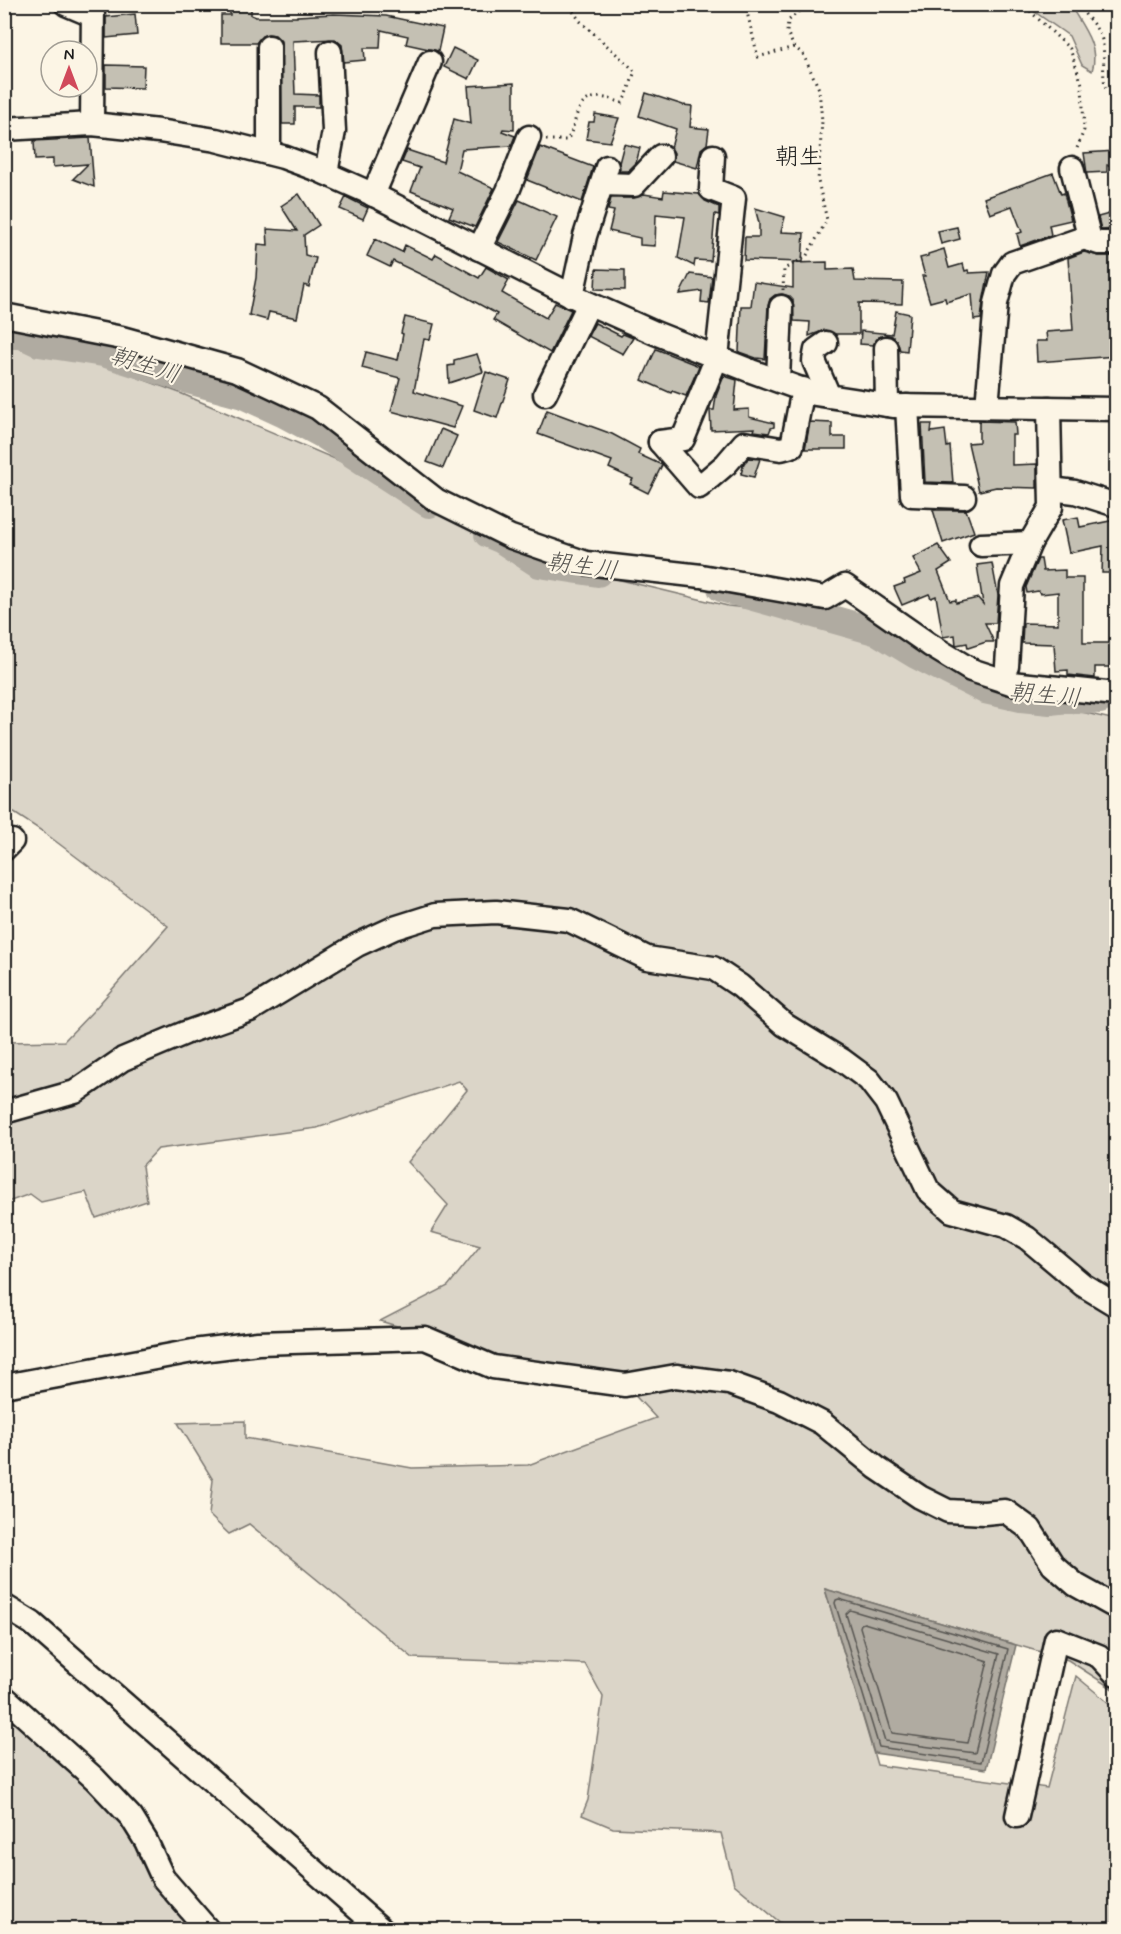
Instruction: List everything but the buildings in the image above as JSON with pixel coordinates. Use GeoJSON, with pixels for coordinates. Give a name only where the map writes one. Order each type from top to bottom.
{"type":"FeatureCollection","features":[{"type":"Feature","properties":{"kind":"street"},"geometry":{"type":"LineString","coordinates":[[66,4],[95,7],[92,123]]}},
{"type":"Feature","properties":{"kind":"street"},"geometry":{"type":"LineString","coordinates":[[268,47],[269,153]]}},
{"type":"Feature","properties":{"kind":"street"},"geometry":{"type":"LineString","coordinates":[[326,173],[334,131],[330,51]]}},
{"type":"Feature","properties":{"kind":"street"},"geometry":{"type":"LineString","coordinates":[[373,195],[430,62]]}},
{"type":"Feature","properties":{"kind":"street"},"geometry":{"type":"LineString","coordinates":[[4,129],[92,123],[216,140],[269,153],[326,173],[581,300],[655,333],[751,371],[829,396],[897,406],[1116,409]]}},
{"type":"Feature","properties":{"kind":"street"},"geometry":{"type":"LineString","coordinates":[[479,249],[508,191],[529,137]]}},
{"type":"Feature","properties":{"kind":"street"},"geometry":{"type":"LineString","coordinates":[[545,394],[581,300],[585,236],[604,176],[634,185],[661,156]]}},
{"type":"Feature","properties":{"kind":"street"},"geometry":{"type":"LineString","coordinates":[[713,156],[711,189],[734,198],[717,357],[683,439],[660,442],[699,487],[726,464],[744,443],[781,448],[792,446],[803,389]]}},
{"type":"Feature","properties":{"kind":"street"},"geometry":{"type":"LineString","coordinates":[[1072,168],[1090,240]]}},
{"type":"Feature","properties":{"kind":"street"},"geometry":{"type":"LineString","coordinates":[[987,406],[996,303],[1004,274],[1012,263],[1084,238],[1099,243],[1116,243]]}},
{"type":"Feature","properties":{"kind":"street"},"geometry":{"type":"LineString","coordinates":[[778,380],[782,307]]}},
{"type":"Feature","properties":{"kind":"street"},"geometry":{"type":"LineString","coordinates":[[4,315],[122,338],[237,370],[318,408],[436,500],[511,537],[586,563],[701,576],[825,598],[845,586],[930,645],[971,670],[1011,683],[1116,694]]}},
{"type":"Feature","properties":{"kind":"street"},"geometry":{"type":"LineString","coordinates":[[826,344],[816,350],[814,361],[829,396]]}},
{"type":"Feature","properties":{"kind":"street"},"geometry":{"type":"LineString","coordinates":[[886,348],[912,495],[964,497]]}},
{"type":"Feature","properties":{"kind":"street"},"geometry":{"type":"LineString","coordinates":[[1007,666],[1012,586],[1030,543],[1051,507],[1049,408]]}},
{"type":"Feature","properties":{"kind":"street"},"geometry":{"type":"LineString","coordinates":[[1051,489],[1075,492],[1116,505]]}},
{"type":"Feature","properties":{"kind":"street"},"geometry":{"type":"LineString","coordinates":[[981,545],[1030,543]]}},
{"type":"Feature","properties":{"kind":"street"},"geometry":{"type":"LineString","coordinates":[[4,1112],[75,1092],[123,1059],[185,1033],[250,1010],[357,945],[394,928],[435,915],[496,912],[569,920],[647,958],[713,968],[740,986],[785,1025],[842,1060],[869,1080],[886,1102],[928,1190],[952,1211],[1006,1226],[1027,1238],[1083,1285],[1116,1305]]}},
{"type":"Feature","properties":{"kind":"street"},"geometry":{"type":"LineString","coordinates":[[4,1386],[193,1351],[258,1343],[381,1338],[425,1338],[493,1367],[625,1385],[676,1376],[729,1383],[779,1401],[822,1423],[877,1468],[920,1497],[948,1511],[984,1513],[1005,1511],[1030,1529],[1053,1565],[1076,1585],[1116,1606]]}},
{"type":"Feature","properties":{"kind":"street"},"geometry":{"type":"LineString","coordinates":[[4,1606],[32,1623],[382,1929]]}},
{"type":"Feature","properties":{"kind":"street"},"geometry":{"type":"LineString","coordinates":[[1017,1816],[1056,1639],[1099,1656],[1116,1674]]}},
{"type":"Feature","properties":{"kind":"street"},"geometry":{"type":"LineString","coordinates":[[4,1697],[95,1779],[131,1817],[146,1841],[162,1878],[208,1929]]}},
{"type":"Feature","properties":{"kind":"path"},"geometry":{"type":"LineString","coordinates":[[529,137],[553,141],[567,140],[572,134],[582,102],[592,97],[622,103],[633,80],[635,71],[580,21],[568,4]]}},
{"type":"Feature","properties":{"kind":"path"},"geometry":{"type":"LineString","coordinates":[[745,4],[758,57],[794,47]]}},
{"type":"Feature","properties":{"kind":"path"},"geometry":{"type":"LineString","coordinates":[[782,307],[784,268],[806,257],[827,220],[818,181],[822,121],[819,89],[803,54],[794,47],[787,32],[788,21],[808,4]]}},
{"type":"Feature","properties":{"kind":"path"},"geometry":{"type":"LineString","coordinates":[[1078,4],[1098,30],[1104,57],[1104,83],[1106,88],[1116,92]]}},
{"type":"Feature","properties":{"kind":"path"},"geometry":{"type":"LineString","coordinates":[[1030,10],[1070,49],[1082,84],[1084,130],[1072,168]]}},
{"type":"Feature","properties":{"kind":"shaded area"},"geometry":{"type":"Polygon","coordinates":[[[1025,5],[1070,5],[1092,45],[1094,62],[1092,71],[1082,65],[1069,36],[1025,5]]]}},
{"type":"Feature","properties":{"kind":"shaded area"},"geometry":{"type":"Polygon","coordinates":[[[5,335],[22,335],[180,393],[403,488],[571,568],[728,606],[844,618],[948,681],[1116,720],[1116,1691],[1068,1660],[825,1589],[877,1765],[1047,1788],[1076,1676],[1116,1709],[1116,1929],[788,1929],[734,1884],[721,1833],[613,1828],[582,1815],[588,1800],[603,1697],[585,1664],[413,1658],[249,1524],[229,1534],[209,1515],[213,1480],[178,1423],[245,1421],[245,1438],[412,1468],[528,1465],[656,1418],[625,1385],[573,1378],[380,1321],[448,1286],[480,1246],[431,1232],[448,1205],[408,1162],[467,1090],[459,1081],[317,1128],[158,1149],[142,1166],[147,1201],[96,1218],[86,1192],[41,1202],[30,1194],[5,1203],[5,1042],[64,1041],[168,926],[42,831],[5,807],[5,335]]]}},
{"type":"Feature","properties":{"kind":"shaded area"},"geometry":{"type":"Polygon","coordinates":[[[4,1701],[134,1822],[207,1929],[5,1929],[4,1701]]]}},
{"type":"Feature","properties":{"kind":"water"},"geometry":{"type":"Polygon","coordinates":[[[825,1589],[1016,1645],[986,1769],[874,1753],[825,1589]]]}},
{"type":"Feature","properties":{"kind":"waterway","name":"朝生川"},"geometry":{"type":"LineString","coordinates":[[4,335],[22,335],[39,343],[103,353],[243,395],[325,436],[429,504]]}},
{"type":"Feature","properties":{"kind":"waterway","name":"朝生川"},"geometry":{"type":"LineString","coordinates":[[488,534],[502,540],[539,564],[598,573]]}},
{"type":"Feature","properties":{"kind":"waterway","name":"朝生川"},"geometry":{"type":"LineString","coordinates":[[721,588],[878,632],[916,655],[985,690],[1021,698],[1050,701],[1100,700]]}},
{"type":"Feature","properties":{"kind":"district","name":"朝生"},"geometry":{"type":"Point","coordinates":[799,157]}}]}
